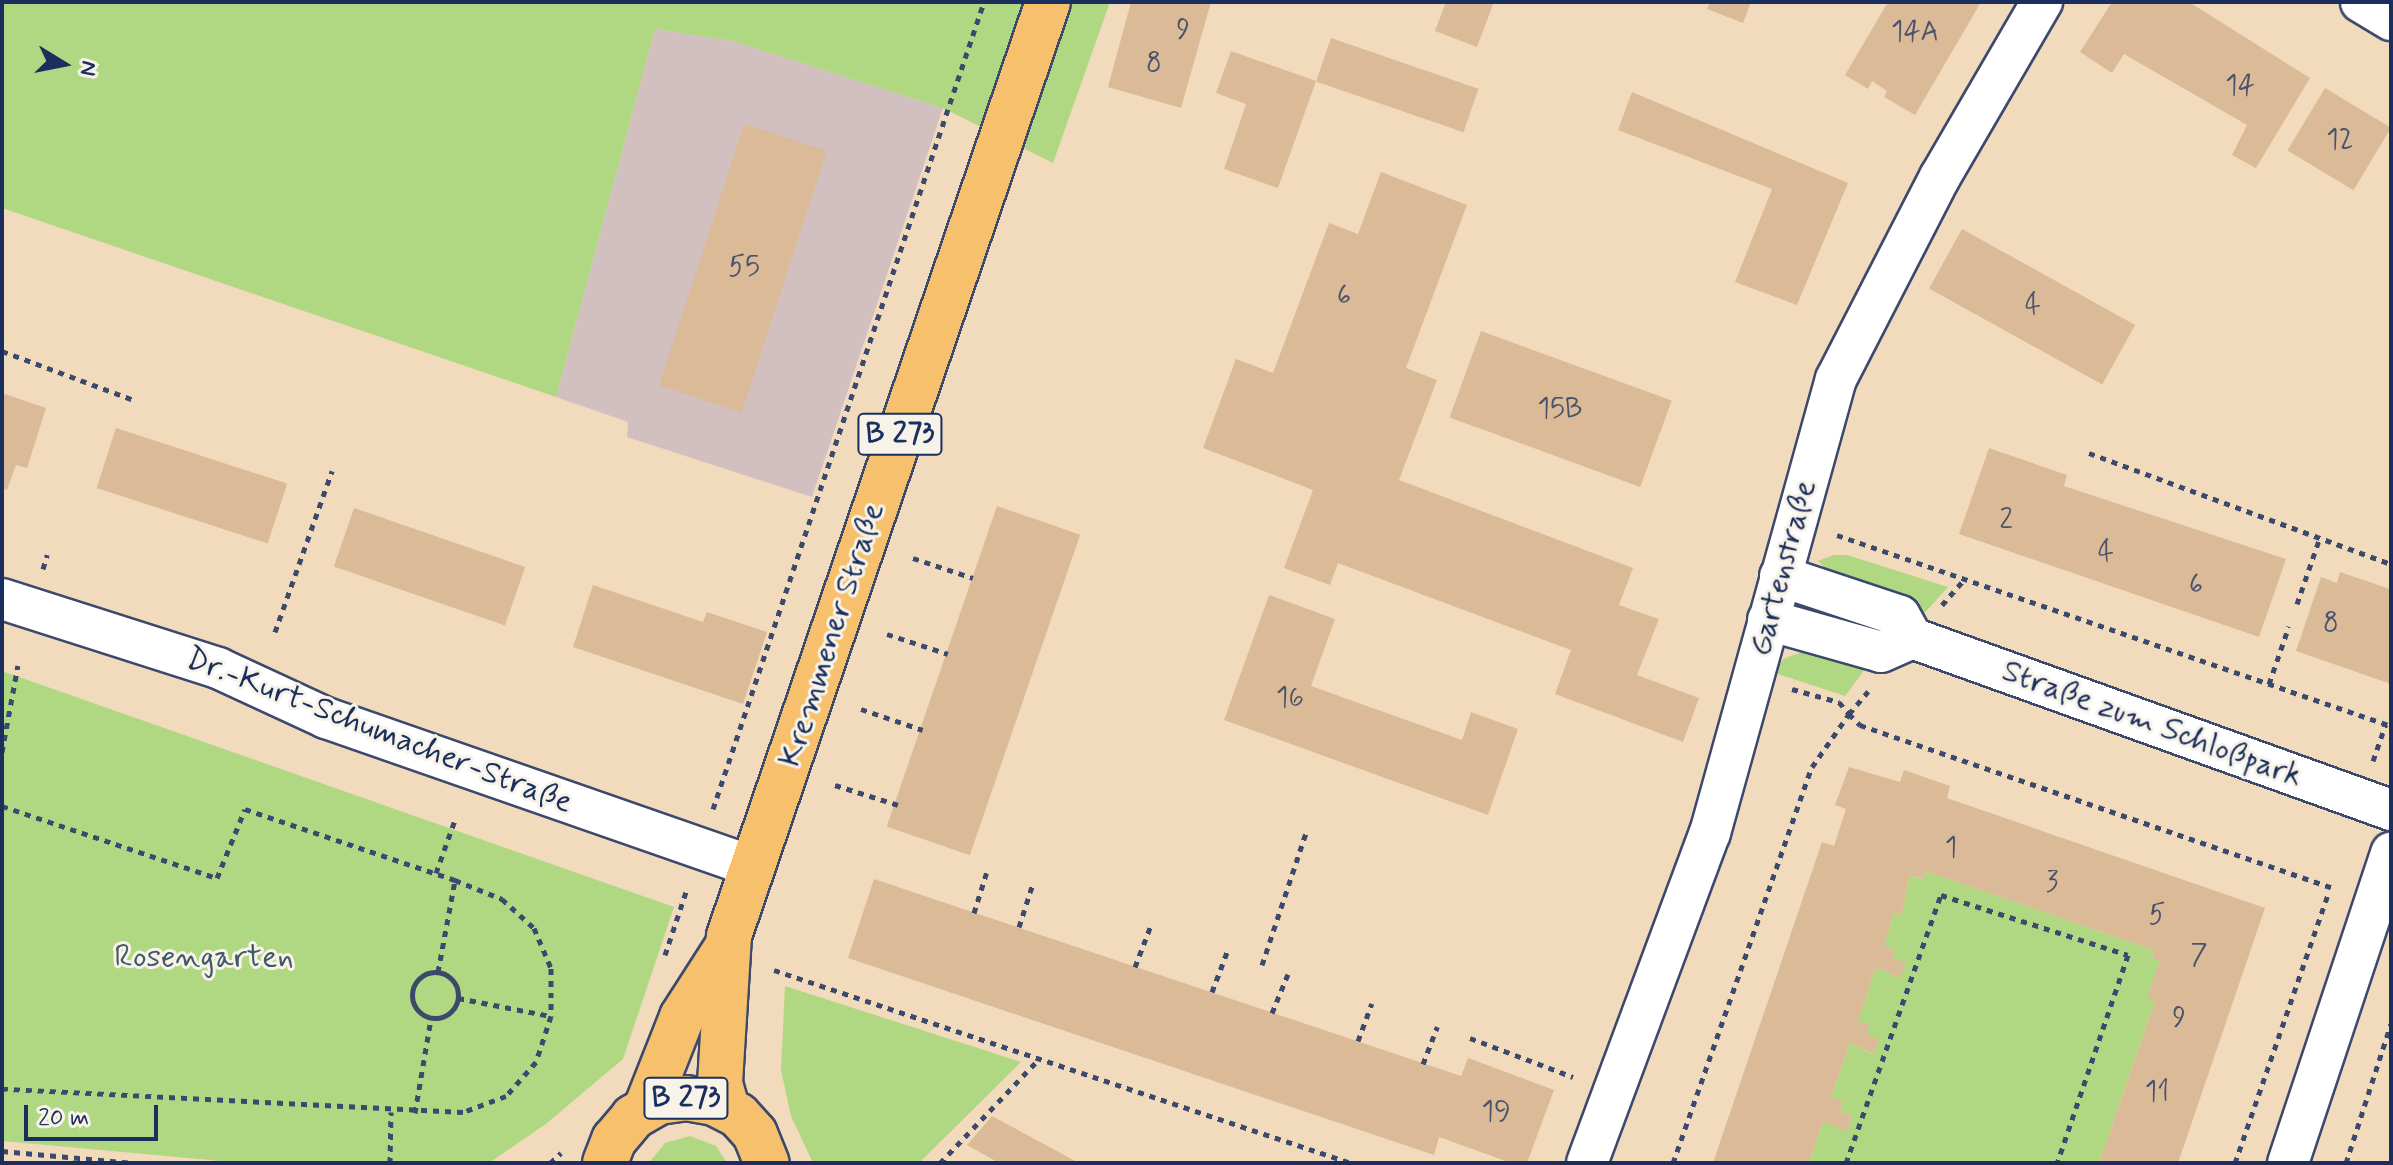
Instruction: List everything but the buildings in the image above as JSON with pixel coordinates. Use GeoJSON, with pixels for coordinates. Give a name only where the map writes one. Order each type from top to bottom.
{"type":"FeatureCollection","features":[{"type":"Feature","properties":{"kind":"main road","name":"Kremmener Straße"},"geometry":{"type":"LineString","coordinates":[[646,1108],[686,1009],[725,950],[1048,2]]}},
{"type":"Feature","properties":{"kind":"main road","name":"Kremmener Straße"},"geometry":{"type":"LineString","coordinates":[[725,950],[720,1083],[727,1108]]}},
{"type":"Feature","properties":{"kind":"main road","name":"B 273"},"geometry":{"type":"LineString","coordinates":[[605,1163],[622,1128],[646,1108],[686,1098],[727,1108],[755,1134],[767,1163]]}},
{"type":"Feature","properties":{"kind":"street","name":"Gartenstraße"},"geometry":{"type":"LineString","coordinates":[[1587,1163],[1710,833],[1836,379],[1863,317],[2042,2]]}},
{"type":"Feature","properties":{"kind":"street"},"geometry":{"type":"LineString","coordinates":[[2361,2],[2391,20]]}},
{"type":"Feature","properties":{"kind":"street","name":"Straße zum Schloßpark"},"geometry":{"type":"LineString","coordinates":[[1780,576],[1900,616],[1912,638],[2376,805]]}},
{"type":"Feature","properties":{"kind":"street","name":"Dr.-Kurt-Schumacher-Straße"},"geometry":{"type":"LineString","coordinates":[[2,599],[218,668],[326,718],[754,867]]}},
{"type":"Feature","properties":{"kind":"street"},"geometry":{"type":"LineString","coordinates":[[1768,620],[1881,652],[1912,638]]}},
{"type":"Feature","properties":{"kind":"street"},"geometry":{"type":"LineString","coordinates":[[2288,1163],[2391,853]]}},
{"type":"Feature","properties":{"kind":"path"},"geometry":{"type":"LineString","coordinates":[[710,816],[830,470],[984,2]]}},
{"type":"Feature","properties":{"kind":"path"},"geometry":{"type":"LineString","coordinates":[[2,351],[134,400]]}},
{"type":"Feature","properties":{"kind":"path"},"geometry":{"type":"LineString","coordinates":[[2089,453],[2391,564]]}},
{"type":"Feature","properties":{"kind":"path"},"geometry":{"type":"LineString","coordinates":[[275,632],[332,471]]}},
{"type":"Feature","properties":{"kind":"path"},"geometry":{"type":"LineString","coordinates":[[1795,520],[2388,725],[2376,805]]}},
{"type":"Feature","properties":{"kind":"path"},"geometry":{"type":"LineString","coordinates":[[2297,604],[2319,540]]}},
{"type":"Feature","properties":{"kind":"path"},"geometry":{"type":"LineString","coordinates":[[913,558],[973,578]]}},
{"type":"Feature","properties":{"kind":"path"},"geometry":{"type":"LineString","coordinates":[[2269,684],[2289,626]]}},
{"type":"Feature","properties":{"kind":"path"},"geometry":{"type":"LineString","coordinates":[[887,634],[948,654]]}},
{"type":"Feature","properties":{"kind":"path"},"geometry":{"type":"LineString","coordinates":[[2,752],[18,665]]}},
{"type":"Feature","properties":{"kind":"path"},"geometry":{"type":"LineString","coordinates":[[1753,678],[1839,702],[1860,725],[2375,902]]}},
{"type":"Feature","properties":{"kind":"path"},"geometry":{"type":"LineString","coordinates":[[861,709],[923,730]]}},
{"type":"Feature","properties":{"kind":"path"},"geometry":{"type":"LineString","coordinates":[[1673,1163],[1812,767],[1849,714]]}},
{"type":"Feature","properties":{"kind":"path"},"geometry":{"type":"LineString","coordinates":[[835,785],[898,805]]}},
{"type":"Feature","properties":{"kind":"path"},"geometry":{"type":"LineString","coordinates":[[2,806],[217,878],[245,809],[436,873],[502,899],[534,928],[551,968],[551,1016],[536,1062],[506,1096],[463,1112],[391,1112],[2,1089]]}},
{"type":"Feature","properties":{"kind":"path"},"geometry":{"type":"LineString","coordinates":[[436,873],[456,817]]}},
{"type":"Feature","properties":{"kind":"path"},"geometry":{"type":"LineString","coordinates":[[1262,965],[1306,833]]}},
{"type":"Feature","properties":{"kind":"path"},"geometry":{"type":"LineString","coordinates":[[974,913],[988,868]]}},
{"type":"Feature","properties":{"kind":"path"},"geometry":{"type":"LineString","coordinates":[[2235,1163],[2335,873]]}},
{"type":"Feature","properties":{"kind":"path"},"geometry":{"type":"LineString","coordinates":[[438,972],[455,880]]}},
{"type":"Feature","properties":{"kind":"path"},"geometry":{"type":"LineString","coordinates":[[1019,927],[1033,883]]}},
{"type":"Feature","properties":{"kind":"path"},"geometry":{"type":"LineString","coordinates":[[1846,1163],[1941,895],[2128,955],[2057,1163]]}},
{"type":"Feature","properties":{"kind":"path"},"geometry":{"type":"LineString","coordinates":[[1135,967],[1151,925]]}},
{"type":"Feature","properties":{"kind":"path"},"geometry":{"type":"LineString","coordinates":[[1212,992],[1227,952]]}},
{"type":"Feature","properties":{"kind":"path"},"geometry":{"type":"LineString","coordinates":[[774,970],[1351,1163]]}},
{"type":"Feature","properties":{"kind":"path"},"geometry":{"type":"LineString","coordinates":[[438,972],[450,978],[458,998],[445,1016],[431,1018],[418,1010],[413,988],[423,976],[438,972]]}},
{"type":"Feature","properties":{"kind":"path"},"geometry":{"type":"LineString","coordinates":[[1272,1013],[1288,974]]}},
{"type":"Feature","properties":{"kind":"path"},"geometry":{"type":"LineString","coordinates":[[458,998],[551,1016]]}},
{"type":"Feature","properties":{"kind":"path"},"geometry":{"type":"LineString","coordinates":[[1358,1041],[1372,1003]]}},
{"type":"Feature","properties":{"kind":"path"},"geometry":{"type":"LineString","coordinates":[[415,1113],[431,1018]]}},
{"type":"Feature","properties":{"kind":"path"},"geometry":{"type":"LineString","coordinates":[[2346,1163],[2391,1024]]}},
{"type":"Feature","properties":{"kind":"path"},"geometry":{"type":"LineString","coordinates":[[1423,1064],[1437,1027]]}},
{"type":"Feature","properties":{"kind":"path"},"geometry":{"type":"LineString","coordinates":[[1470,1038],[1614,1092]]}},
{"type":"Feature","properties":{"kind":"path"},"geometry":{"type":"LineString","coordinates":[[940,1163],[1039,1059]]}},
{"type":"Feature","properties":{"kind":"path"},"geometry":{"type":"LineString","coordinates":[[390,1163],[391,1112]]}},
{"type":"Feature","properties":{"kind":"path"},"geometry":{"type":"LineString","coordinates":[[2,1151],[133,1163]]}},
{"type":"Feature","properties":{"kind":"shaded area"},"geometry":{"type":"Polygon","coordinates":[[[655,29],[733,41],[943,108],[812,497],[627,437],[628,422],[556,397],[655,29]]]}},
{"type":"Feature","properties":{"kind":"green space"},"geometry":{"type":"Polygon","coordinates":[[[2,2],[1110,2],[1053,163],[943,108],[733,41],[655,29],[556,397],[2,208],[2,2]]]}},
{"type":"Feature","properties":{"kind":"green space"},"geometry":{"type":"Polygon","coordinates":[[[1834,555],[1847,555],[1948,587],[1921,617],[1839,581],[1818,561],[1834,555]]]}},
{"type":"Feature","properties":{"kind":"green space"},"geometry":{"type":"Polygon","coordinates":[[[1815,647],[1868,665],[1845,696],[1775,673],[1783,659],[1815,647]]]}},
{"type":"Feature","properties":{"kind":"green space","name":"Rosengarten"},"geometry":{"type":"Polygon","coordinates":[[[2,671],[674,907],[623,1059],[547,1123],[489,1163],[243,1163],[2,1141],[2,671]]]}},
{"type":"Feature","properties":{"kind":"green space"},"geometry":{"type":"Polygon","coordinates":[[[1925,871],[2154,950],[2152,957],[2160,960],[2155,1001],[2099,1163],[1809,1163],[1823,1121],[1847,1131],[1852,1116],[1840,1112],[1843,1102],[1831,1098],[1850,1043],[1873,1054],[1858,1021],[1876,967],[1900,978],[1905,963],[1892,958],[1895,949],[1884,945],[1894,913],[1901,915],[1910,875],[1922,879],[1925,871]]]}},
{"type":"Feature","properties":{"kind":"green space"},"geometry":{"type":"Polygon","coordinates":[[[785,986],[1021,1062],[919,1163],[813,1163],[791,1116],[781,1070],[785,986]]]}},
{"type":"Feature","properties":{"kind":"green space"},"geometry":{"type":"Polygon","coordinates":[[[690,1136],[716,1146],[727,1163],[649,1163],[665,1143],[690,1136]]]}}]}
